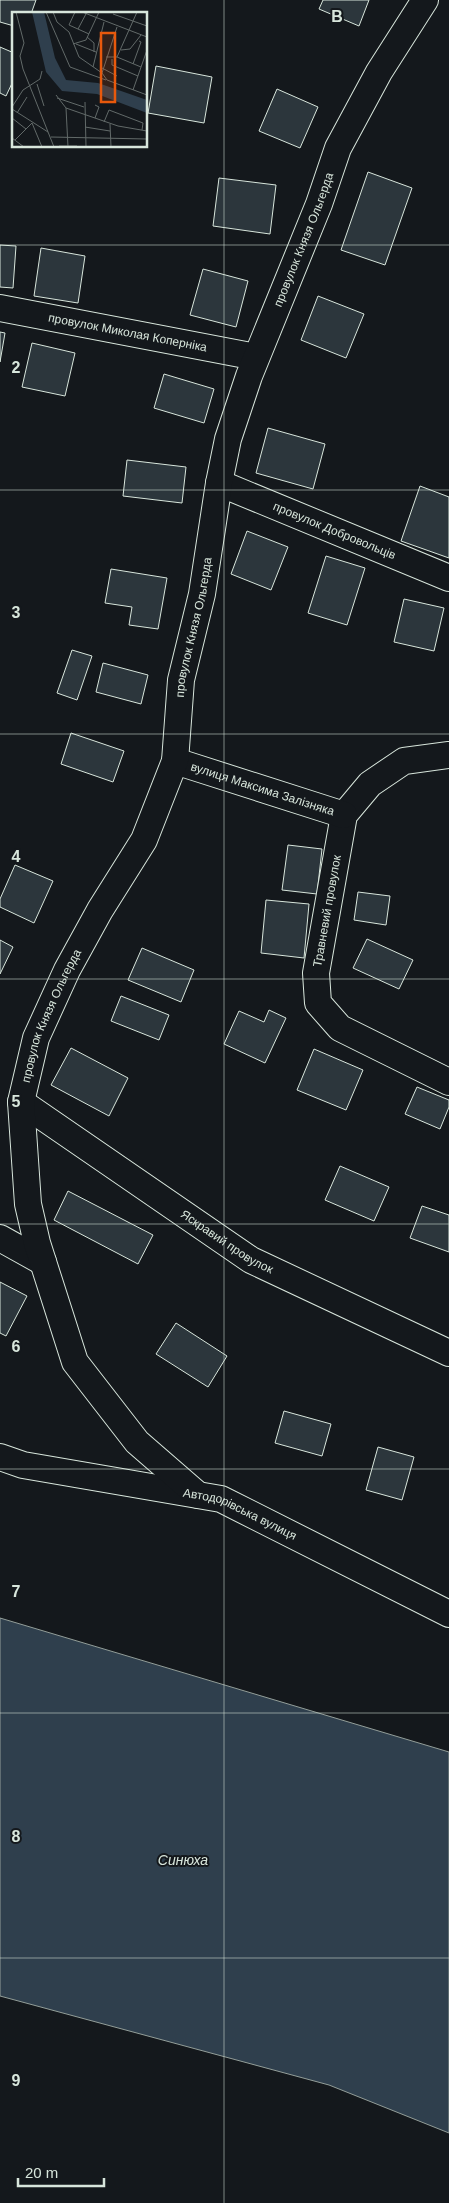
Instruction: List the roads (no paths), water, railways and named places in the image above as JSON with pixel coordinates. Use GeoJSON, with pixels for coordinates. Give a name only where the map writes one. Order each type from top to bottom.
{"type":"FeatureCollection","features":[{"type":"Feature","properties":{"kind":"street","name":"провулок Князя Ольгерда"},"geometry":{"type":"LineString","coordinates":[[43,1262],[28,1204],[21,1102],[36,1038],[67,970],[100,910],[144,840],[175,761],[181,680],[202,594],[219,482],[228,440],[256,357],[319,204],[338,148],[380,72],[425,0]]}},
{"type":"Feature","properties":{"kind":"street","name":"провулок Миколая Коперніка"},"geometry":{"type":"LineString","coordinates":[[0,308],[256,357]]}},
{"type":"Feature","properties":{"kind":"street","name":"провулок Добровольців"},"geometry":{"type":"LineString","coordinates":[[219,482],[449,578]]}},
{"type":"Feature","properties":{"kind":"street","name":"вулиця Максима Залізняка"},"geometry":{"type":"LineString","coordinates":[[175,761],[344,815],[370,784],[404,761],[449,755]]}},
{"type":"Feature","properties":{"kind":"street","name":"Травневий провулок"},"geometry":{"type":"LineString","coordinates":[[344,815],[316,973],[318,1003],[340,1028],[449,1082]]}},
{"type":"Feature","properties":{"kind":"street","name":"Яскравий провулок"},"geometry":{"type":"LineString","coordinates":[[21,1102],[251,1260],[449,1353]]}},
{"type":"Feature","properties":{"kind":"street"},"geometry":{"type":"LineString","coordinates":[[0,1238],[43,1262]]}},
{"type":"Feature","properties":{"kind":"street","name":"Автодорівська вулиця"},"geometry":{"type":"LineString","coordinates":[[43,1262],[75,1362],[137,1442],[198,1495],[220,1499],[449,1614]]}},
{"type":"Feature","properties":{"kind":"street"},"geometry":{"type":"LineString","coordinates":[[0,1457],[23,1465],[198,1495]]}},
{"type":"Feature","properties":{"kind":"water","name":"Синюха"},"geometry":{"type":"Polygon","coordinates":[[[0,1618],[449,1752],[449,2133],[329,2085],[0,1996],[0,1618]]]}}]}
